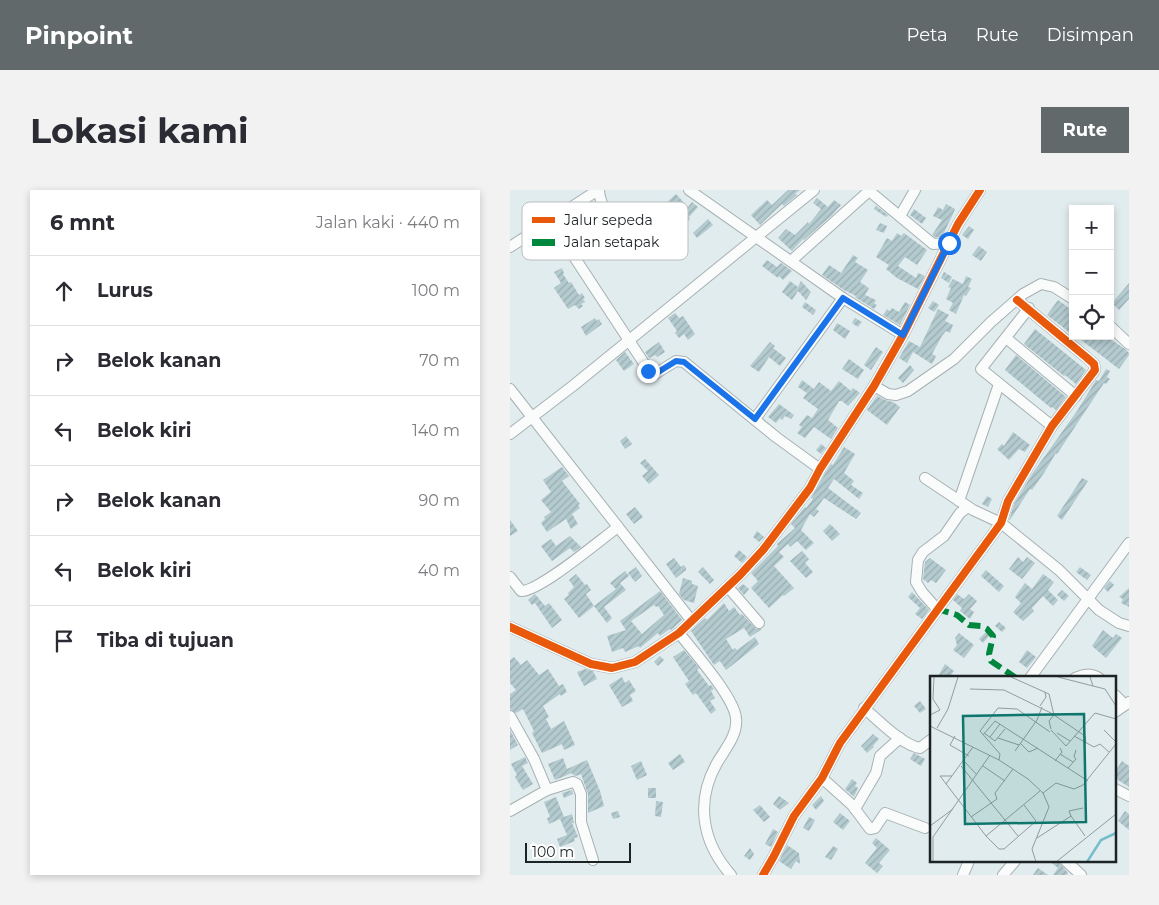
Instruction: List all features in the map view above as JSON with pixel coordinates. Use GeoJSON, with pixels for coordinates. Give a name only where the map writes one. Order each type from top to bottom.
{"type":"FeatureCollection","features":[{"type":"Feature","properties":{"kind":"street"},"geometry":{"type":"LineString","coordinates":[[579,202],[599,190]]}},
{"type":"Feature","properties":{"kind":"street"},"geometry":{"type":"LineString","coordinates":[[689,190],[843,298],[903,335]]}},
{"type":"Feature","properties":{"kind":"street"},"geometry":{"type":"LineString","coordinates":[[510,434],[814,190]]}},
{"type":"Feature","properties":{"kind":"street"},"geometry":{"type":"LineString","coordinates":[[791,261],[868,190],[933,244],[949,243]]}},
{"type":"Feature","properties":{"kind":"street"},"geometry":{"type":"LineString","coordinates":[[900,216],[916,190]]}},
{"type":"Feature","properties":{"kind":"street"},"geometry":{"type":"LineString","coordinates":[[510,627],[591,664],[612,668],[635,662],[680,632],[728,587],[763,550],[810,488],[820,469],[874,386],[903,335],[966,210],[980,190]]}},
{"type":"Feature","properties":{"kind":"street"},"geometry":{"type":"LineString","coordinates":[[510,247],[522,239]]}},
{"type":"Feature","properties":{"kind":"street"},"geometry":{"type":"LineString","coordinates":[[576,260],[651,374],[655,374],[676,361],[684,362],[801,456],[820,469]]}},
{"type":"Feature","properties":{"kind":"street"},"geometry":{"type":"LineString","coordinates":[[874,386],[888,394],[896,395],[908,392],[954,359],[991,322],[1017,300],[1041,284],[1054,287],[1069,296]]}},
{"type":"Feature","properties":{"kind":"street"},"geometry":{"type":"LineString","coordinates":[[755,419],[843,298]]}},
{"type":"Feature","properties":{"kind":"street"},"geometry":{"type":"LineString","coordinates":[[763,875],[797,810],[822,778],[840,743],[1001,523],[1008,501],[1052,426],[1095,370],[1094,364],[1029,308],[1017,300]]}},
{"type":"Feature","properties":{"kind":"street"},"geometry":{"type":"LineString","coordinates":[[1029,308],[981,369],[1052,426]]}},
{"type":"Feature","properties":{"kind":"street"},"geometry":{"type":"LineString","coordinates":[[1114,330],[1129,344]]}},
{"type":"Feature","properties":{"kind":"street"},"geometry":{"type":"LineString","coordinates":[[1006,338],[1076,396]]}},
{"type":"Feature","properties":{"kind":"street"},"geometry":{"type":"LineString","coordinates":[[937,609],[916,582],[918,560],[923,552],[944,536],[960,513],[999,384]]}},
{"type":"Feature","properties":{"kind":"street"},"geometry":{"type":"LineString","coordinates":[[510,389],[691,620]]}},
{"type":"Feature","properties":{"kind":"street"},"geometry":{"type":"LineString","coordinates":[[925,478],[964,504],[1001,523],[1059,570],[1100,610],[1119,623],[1129,626]]}},
{"type":"Feature","properties":{"kind":"street"},"geometry":{"type":"LineString","coordinates":[[510,577],[521,591],[530,590],[548,579],[618,526]]}},
{"type":"Feature","properties":{"kind":"street"},"geometry":{"type":"LineString","coordinates":[[1031,676],[1129,543]]}},
{"type":"Feature","properties":{"kind":"street"},"geometry":{"type":"LineString","coordinates":[[728,587],[759,623]]}},
{"type":"Feature","properties":{"kind":"street"},"geometry":{"type":"LineString","coordinates":[[680,632],[733,704],[735,712],[734,733],[710,778],[703,811],[710,842],[721,863],[731,875]]}},
{"type":"Feature","properties":{"kind":"street"},"geometry":{"type":"LineString","coordinates":[[1080,676],[1092,674],[1096,676]]}},
{"type":"Feature","properties":{"kind":"street"},"geometry":{"type":"LineString","coordinates":[[1116,696],[1128,703],[1116,711]]}},
{"type":"Feature","properties":{"kind":"street"},"geometry":{"type":"LineString","coordinates":[[864,708],[900,738],[915,747],[920,748],[930,740]]}},
{"type":"Feature","properties":{"kind":"street"},"geometry":{"type":"LineString","coordinates":[[510,716],[534,759],[547,790]]}},
{"type":"Feature","properties":{"kind":"street"},"geometry":{"type":"LineString","coordinates":[[855,810],[876,774],[880,756],[900,738]]}},
{"type":"Feature","properties":{"kind":"street"},"geometry":{"type":"LineString","coordinates":[[822,778],[852,805],[870,829],[875,828],[885,813],[926,827]]}},
{"type":"Feature","properties":{"kind":"street"},"geometry":{"type":"LineString","coordinates":[[510,811],[547,790],[573,782],[577,784],[581,794],[581,822],[593,860]]}},
{"type":"Feature","properties":{"kind":"street"},"geometry":{"type":"LineString","coordinates":[[1116,790],[1129,796]]}},
{"type":"Feature","properties":{"kind":"street"},"geometry":{"type":"LineString","coordinates":[[963,875],[969,862]]}},
{"type":"Feature","properties":{"kind":"street"},"geometry":{"type":"LineString","coordinates":[[1003,875],[1014,862]]}},
{"type":"Feature","properties":{"kind":"street"},"geometry":{"type":"LineString","coordinates":[[1067,862],[1081,875]]}},
{"type":"Feature","properties":{"kind":"building"},"geometry":{"type":"Polygon","coordinates":[[[788,190],[800,190],[795,194],[797,195],[784,206],[782,204],[760,225],[751,215],[767,200],[772,205],[788,190]]]}},
{"type":"Feature","properties":{"kind":"building"},"geometry":{"type":"Polygon","coordinates":[[[676,194],[683,202],[667,202],[676,194]]]}},
{"type":"Feature","properties":{"kind":"building"},"geometry":{"type":"Polygon","coordinates":[[[817,198],[828,207],[834,200],[841,205],[792,251],[778,238],[786,229],[795,235],[808,222],[809,224],[821,209],[813,203],[817,198]]]}},
{"type":"Feature","properties":{"kind":"building"},"geometry":{"type":"Polygon","coordinates":[[[692,202],[698,207],[689,217],[688,221],[688,207],[692,202]]]}},
{"type":"Feature","properties":{"kind":"building"},"geometry":{"type":"Polygon","coordinates":[[[946,204],[955,209],[942,237],[935,237],[932,235],[942,220],[933,216],[938,207],[943,210],[946,204]]]}},
{"type":"Feature","properties":{"kind":"building"},"geometry":{"type":"Polygon","coordinates":[[[876,206],[888,215],[886,217],[874,209],[876,206]]]}},
{"type":"Feature","properties":{"kind":"building"},"geometry":{"type":"Polygon","coordinates":[[[914,209],[926,218],[922,224],[910,215],[914,209]]]}},
{"type":"Feature","properties":{"kind":"building"},"geometry":{"type":"Polygon","coordinates":[[[708,219],[713,225],[697,238],[693,233],[708,219]]]}},
{"type":"Feature","properties":{"kind":"building"},"geometry":{"type":"Polygon","coordinates":[[[880,223],[887,226],[884,233],[876,230],[880,223]]]}},
{"type":"Feature","properties":{"kind":"building"},"geometry":{"type":"Polygon","coordinates":[[[969,226],[974,230],[968,239],[962,235],[969,226]]]}},
{"type":"Feature","properties":{"kind":"building"},"geometry":{"type":"Polygon","coordinates":[[[897,233],[901,236],[904,233],[927,250],[917,265],[905,257],[898,266],[916,278],[918,273],[925,276],[918,289],[897,278],[886,269],[889,265],[876,257],[887,238],[892,241],[897,233]]]}},
{"type":"Feature","properties":{"kind":"building"},"geometry":{"type":"Polygon","coordinates":[[[979,246],[987,252],[981,261],[972,255],[979,246]]]}},
{"type":"Feature","properties":{"kind":"building"},"geometry":{"type":"Polygon","coordinates":[[[853,255],[858,258],[855,262],[868,270],[860,282],[869,288],[865,295],[876,300],[874,304],[877,305],[874,309],[822,275],[829,265],[841,273],[853,255]]]}},
{"type":"Feature","properties":{"kind":"building"},"geometry":{"type":"Polygon","coordinates":[[[767,260],[777,267],[781,263],[792,271],[783,280],[779,276],[778,278],[762,266],[767,260]]]}},
{"type":"Feature","properties":{"kind":"building"},"geometry":{"type":"Polygon","coordinates":[[[562,268],[563,274],[569,283],[571,282],[579,295],[582,293],[585,298],[583,299],[585,302],[581,304],[583,306],[579,309],[575,305],[568,309],[554,288],[561,283],[554,272],[562,268]]]}},
{"type":"Feature","properties":{"kind":"building"},"geometry":{"type":"Polygon","coordinates":[[[944,272],[952,277],[949,283],[941,278],[944,272]]]}},
{"type":"Feature","properties":{"kind":"building"},"geometry":{"type":"Polygon","coordinates":[[[966,276],[972,279],[968,287],[971,288],[966,296],[964,295],[956,314],[949,310],[953,303],[946,299],[951,288],[948,287],[953,279],[963,284],[966,276]]]}},
{"type":"Feature","properties":{"kind":"building"},"geometry":{"type":"Polygon","coordinates":[[[790,281],[798,287],[801,281],[811,292],[806,300],[798,291],[792,300],[782,292],[790,281]]]}},
{"type":"Feature","properties":{"kind":"building"},"geometry":{"type":"Polygon","coordinates":[[[1129,283],[1129,299],[1119,310],[1114,305],[1114,301],[1129,283]]]}},
{"type":"Feature","properties":{"kind":"building"},"geometry":{"type":"Polygon","coordinates":[[[1058,300],[1069,308],[1069,332],[1047,315],[1058,300]]]}},
{"type":"Feature","properties":{"kind":"building"},"geometry":{"type":"Polygon","coordinates":[[[933,301],[939,305],[934,312],[928,308],[933,301]]]}},
{"type":"Feature","properties":{"kind":"building"},"geometry":{"type":"Polygon","coordinates":[[[805,302],[816,310],[813,315],[802,307],[805,302]]]}},
{"type":"Feature","properties":{"kind":"building"},"geometry":{"type":"Polygon","coordinates":[[[905,302],[910,305],[900,325],[883,315],[887,309],[890,311],[892,308],[899,312],[905,302]]]}},
{"type":"Feature","properties":{"kind":"building"},"geometry":{"type":"Polygon","coordinates":[[[938,309],[949,315],[945,321],[953,325],[950,333],[946,331],[942,336],[932,354],[936,356],[932,364],[913,352],[907,363],[899,358],[909,341],[920,347],[938,309]]]}},
{"type":"Feature","properties":{"kind":"building"},"geometry":{"type":"Polygon","coordinates":[[[675,313],[679,318],[683,316],[695,334],[688,340],[684,334],[679,338],[675,333],[677,331],[668,318],[675,313]]]}},
{"type":"Feature","properties":{"kind":"building"},"geometry":{"type":"Polygon","coordinates":[[[595,318],[597,321],[599,319],[602,324],[586,336],[581,327],[595,318]]]}},
{"type":"Feature","properties":{"kind":"building"},"geometry":{"type":"Polygon","coordinates":[[[855,318],[862,322],[858,327],[852,323],[855,318]]]}},
{"type":"Feature","properties":{"kind":"building"},"geometry":{"type":"Polygon","coordinates":[[[837,323],[850,331],[845,339],[833,330],[837,323]]]}},
{"type":"Feature","properties":{"kind":"building"},"geometry":{"type":"Polygon","coordinates":[[[1035,329],[1086,370],[1076,384],[1024,344],[1035,329]]]}},
{"type":"Feature","properties":{"kind":"building"},"geometry":{"type":"Polygon","coordinates":[[[1081,340],[1112,340],[1125,349],[1129,355],[1119,369],[1081,340]]]}},
{"type":"Feature","properties":{"kind":"building"},"geometry":{"type":"Polygon","coordinates":[[[659,342],[665,352],[657,357],[655,355],[649,358],[645,352],[659,342]]]}},
{"type":"Feature","properties":{"kind":"building"},"geometry":{"type":"Polygon","coordinates":[[[770,342],[775,346],[773,348],[786,358],[780,366],[769,357],[759,372],[750,366],[770,342]]]}},
{"type":"Feature","properties":{"kind":"building"},"geometry":{"type":"Polygon","coordinates":[[[876,347],[883,352],[871,370],[864,365],[876,347]]]}},
{"type":"Feature","properties":{"kind":"building"},"geometry":{"type":"Polygon","coordinates":[[[625,352],[634,364],[624,371],[616,360],[625,352]]]}},
{"type":"Feature","properties":{"kind":"building"},"geometry":{"type":"Polygon","coordinates":[[[1016,355],[1066,397],[1056,410],[1051,408],[1005,370],[1016,355]]]}},
{"type":"Feature","properties":{"kind":"building"},"geometry":{"type":"Polygon","coordinates":[[[849,359],[864,370],[858,379],[842,369],[849,359]]]}},
{"type":"Feature","properties":{"kind":"building"},"geometry":{"type":"Polygon","coordinates":[[[910,365],[914,370],[903,383],[898,378],[910,365]]]}},
{"type":"Feature","properties":{"kind":"building"},"geometry":{"type":"Polygon","coordinates":[[[1106,369],[1110,371],[1107,377],[1110,379],[1106,384],[1104,383],[1044,473],[1032,490],[1030,489],[1009,520],[1014,504],[1032,474],[1077,411],[1096,380],[1099,381],[1106,369]]]}},
{"type":"Feature","properties":{"kind":"building"},"geometry":{"type":"Polygon","coordinates":[[[802,380],[814,389],[819,382],[831,391],[839,381],[851,391],[853,388],[860,393],[848,406],[839,401],[828,420],[838,428],[831,439],[814,427],[805,438],[797,433],[802,427],[799,425],[807,415],[812,418],[818,409],[803,398],[807,393],[798,387],[802,380]]]}},
{"type":"Feature","properties":{"kind":"building"},"geometry":{"type":"Polygon","coordinates":[[[877,396],[900,407],[887,425],[867,410],[877,396]]]}},
{"type":"Feature","properties":{"kind":"building"},"geometry":{"type":"Polygon","coordinates":[[[779,404],[794,415],[791,419],[785,416],[782,420],[780,418],[776,423],[768,417],[779,404]]]}},
{"type":"Feature","properties":{"kind":"building"},"geometry":{"type":"Polygon","coordinates":[[[1013,432],[1030,445],[1025,452],[1019,449],[1009,460],[997,449],[1002,444],[1004,446],[1013,432]]]}},
{"type":"Feature","properties":{"kind":"building"},"geometry":{"type":"Polygon","coordinates":[[[626,436],[632,444],[625,449],[620,441],[626,436]]]}},
{"type":"Feature","properties":{"kind":"building"},"geometry":{"type":"Polygon","coordinates":[[[821,444],[826,448],[821,454],[816,450],[821,444]]]}},
{"type":"Feature","properties":{"kind":"building"},"geometry":{"type":"Polygon","coordinates":[[[844,447],[855,454],[844,473],[854,481],[851,485],[863,493],[859,499],[834,479],[828,488],[861,513],[856,519],[824,498],[816,509],[819,511],[814,517],[810,514],[801,530],[814,543],[806,550],[797,541],[790,547],[788,544],[779,552],[784,557],[774,566],[794,588],[769,608],[751,588],[758,581],[751,573],[778,546],[777,544],[795,528],[791,524],[813,499],[811,498],[826,472],[831,464],[833,465],[844,447]]]}},
{"type":"Feature","properties":{"kind":"building"},"geometry":{"type":"Polygon","coordinates":[[[645,459],[659,475],[649,484],[642,476],[648,471],[640,463],[645,459]]]}},
{"type":"Feature","properties":{"kind":"building"},"geometry":{"type":"Polygon","coordinates":[[[562,467],[569,476],[562,481],[580,504],[578,505],[580,508],[572,514],[578,524],[571,529],[566,519],[547,532],[541,523],[545,519],[544,517],[551,512],[541,500],[551,492],[543,480],[562,467]]]}},
{"type":"Feature","properties":{"kind":"building"},"geometry":{"type":"Polygon","coordinates":[[[1082,478],[1088,481],[1062,520],[1057,516],[1082,478]]]}},
{"type":"Feature","properties":{"kind":"building"},"geometry":{"type":"Polygon","coordinates":[[[987,496],[992,499],[988,507],[982,504],[987,496]]]}},
{"type":"Feature","properties":{"kind":"building"},"geometry":{"type":"Polygon","coordinates":[[[635,507],[643,517],[634,524],[626,514],[635,507]]]}},
{"type":"Feature","properties":{"kind":"building"},"geometry":{"type":"Polygon","coordinates":[[[510,520],[518,531],[510,536],[510,520]]]}},
{"type":"Feature","properties":{"kind":"building"},"geometry":{"type":"Polygon","coordinates":[[[830,524],[840,534],[832,541],[823,531],[830,524]]]}},
{"type":"Feature","properties":{"kind":"building"},"geometry":{"type":"Polygon","coordinates":[[[757,531],[764,537],[759,542],[753,537],[757,531]]]}},
{"type":"Feature","properties":{"kind":"building"},"geometry":{"type":"Polygon","coordinates":[[[570,536],[581,547],[574,552],[570,548],[552,561],[541,546],[551,539],[556,546],[570,536]]]}},
{"type":"Feature","properties":{"kind":"building"},"geometry":{"type":"Polygon","coordinates":[[[739,550],[747,557],[742,563],[734,556],[739,550]]]}},
{"type":"Feature","properties":{"kind":"building"},"geometry":{"type":"Polygon","coordinates":[[[802,551],[809,559],[805,563],[813,572],[806,578],[790,561],[802,551]]]}},
{"type":"Feature","properties":{"kind":"building"},"geometry":{"type":"Polygon","coordinates":[[[1018,557],[1023,562],[1027,557],[1035,563],[1022,579],[1009,569],[1018,557]]]}},
{"type":"Feature","properties":{"kind":"building"},"geometry":{"type":"Polygon","coordinates":[[[674,558],[681,567],[684,565],[686,568],[676,578],[666,564],[674,558]]]}},
{"type":"Feature","properties":{"kind":"building"},"geometry":{"type":"Polygon","coordinates":[[[930,558],[946,570],[936,583],[931,580],[928,583],[923,579],[925,562],[930,558]]]}},
{"type":"Feature","properties":{"kind":"building"},"geometry":{"type":"Polygon","coordinates":[[[636,567],[642,576],[635,582],[628,573],[636,567]]]}},
{"type":"Feature","properties":{"kind":"building"},"geometry":{"type":"Polygon","coordinates":[[[703,567],[714,580],[710,584],[698,572],[703,567]]]}},
{"type":"Feature","properties":{"kind":"building"},"geometry":{"type":"Polygon","coordinates":[[[1080,567],[1091,575],[1087,580],[1076,572],[1080,567]]]}},
{"type":"Feature","properties":{"kind":"building"},"geometry":{"type":"Polygon","coordinates":[[[986,570],[1004,586],[999,592],[981,576],[986,570]]]}},
{"type":"Feature","properties":{"kind":"building"},"geometry":{"type":"Polygon","coordinates":[[[625,571],[629,576],[620,583],[626,590],[604,607],[612,618],[607,623],[594,606],[616,589],[610,583],[625,571]]]}},
{"type":"Feature","properties":{"kind":"building"},"geometry":{"type":"Polygon","coordinates":[[[576,574],[591,590],[586,594],[594,606],[579,618],[564,599],[574,587],[569,580],[576,574]]]}},
{"type":"Feature","properties":{"kind":"building"},"geometry":{"type":"Polygon","coordinates":[[[1043,574],[1054,582],[1048,590],[1058,600],[1053,606],[1043,596],[1032,608],[1034,611],[1023,621],[1013,612],[1021,603],[1015,597],[1025,583],[1032,589],[1043,574]]]}},
{"type":"Feature","properties":{"kind":"building"},"geometry":{"type":"Polygon","coordinates":[[[683,578],[692,581],[692,584],[698,586],[694,603],[684,600],[679,594],[683,578]]]}},
{"type":"Feature","properties":{"kind":"building"},"geometry":{"type":"Polygon","coordinates":[[[1110,581],[1114,585],[1108,592],[1104,588],[1110,581]]]}},
{"type":"Feature","properties":{"kind":"building"},"geometry":{"type":"Polygon","coordinates":[[[743,584],[749,589],[744,595],[738,588],[743,584]]]}},
{"type":"Feature","properties":{"kind":"building"},"geometry":{"type":"Polygon","coordinates":[[[1129,588],[1129,607],[1121,603],[1123,599],[1119,597],[1129,588]]]}},
{"type":"Feature","properties":{"kind":"building"},"geometry":{"type":"Polygon","coordinates":[[[1062,590],[1069,596],[1064,601],[1057,595],[1062,590]]]}},
{"type":"Feature","properties":{"kind":"building"},"geometry":{"type":"Polygon","coordinates":[[[660,591],[682,620],[671,630],[660,636],[658,633],[640,648],[639,646],[625,652],[623,648],[612,652],[607,636],[626,630],[620,621],[660,591]],[[654,605],[631,621],[642,634],[664,615],[658,606],[654,605]]]}},
{"type":"Feature","properties":{"kind":"building"},"geometry":{"type":"Polygon","coordinates":[[[912,592],[929,610],[922,619],[915,614],[920,608],[908,597],[912,592]]]}},
{"type":"Feature","properties":{"kind":"building"},"geometry":{"type":"Polygon","coordinates":[[[535,594],[545,606],[549,603],[562,620],[552,628],[535,603],[532,605],[528,600],[535,594]]]}},
{"type":"Feature","properties":{"kind":"building"},"geometry":{"type":"Polygon","coordinates":[[[957,594],[964,599],[969,594],[977,601],[970,609],[974,612],[970,619],[960,611],[962,608],[953,600],[957,594]]]}},
{"type":"Feature","properties":{"kind":"building"},"geometry":{"type":"Polygon","coordinates":[[[724,603],[729,611],[734,607],[756,629],[762,629],[750,637],[744,628],[726,639],[733,650],[735,648],[737,650],[755,637],[759,644],[726,670],[720,661],[714,665],[691,631],[705,618],[707,620],[724,603]]]}},
{"type":"Feature","properties":{"kind":"building"},"geometry":{"type":"Polygon","coordinates":[[[999,622],[1006,628],[1002,632],[995,626],[999,622]]]}},
{"type":"Feature","properties":{"kind":"building"},"geometry":{"type":"Polygon","coordinates":[[[1103,630],[1113,638],[1116,634],[1122,638],[1106,658],[1092,646],[1103,630]]]}},
{"type":"Feature","properties":{"kind":"building"},"geometry":{"type":"Polygon","coordinates":[[[987,631],[991,634],[983,643],[979,639],[987,631]]]}},
{"type":"Feature","properties":{"kind":"building"},"geometry":{"type":"Polygon","coordinates":[[[959,633],[974,645],[964,658],[953,650],[957,645],[955,638],[959,633]]]}},
{"type":"Feature","properties":{"kind":"building"},"geometry":{"type":"Polygon","coordinates":[[[684,650],[699,668],[697,670],[709,686],[711,685],[714,689],[711,691],[715,698],[710,701],[716,710],[711,714],[696,693],[693,695],[685,684],[689,681],[673,657],[684,650]]]}},
{"type":"Feature","properties":{"kind":"building"},"geometry":{"type":"Polygon","coordinates":[[[1027,650],[1036,657],[1027,668],[1019,662],[1027,650]]]}},
{"type":"Feature","properties":{"kind":"building"},"geometry":{"type":"Polygon","coordinates":[[[660,656],[664,660],[658,666],[654,662],[660,656]]]}},
{"type":"Feature","properties":{"kind":"building"},"geometry":{"type":"Polygon","coordinates":[[[514,657],[521,665],[527,660],[539,675],[548,669],[559,686],[563,684],[567,692],[561,696],[560,694],[543,706],[549,717],[546,719],[551,729],[564,721],[575,745],[564,750],[562,744],[542,753],[523,709],[516,713],[510,709],[510,694],[516,690],[510,683],[510,660],[514,657]]]}},
{"type":"Feature","properties":{"kind":"building"},"geometry":{"type":"Polygon","coordinates":[[[945,664],[954,671],[950,676],[938,676],[945,664]]]}},
{"type":"Feature","properties":{"kind":"building"},"geometry":{"type":"Polygon","coordinates":[[[585,669],[593,671],[597,679],[584,686],[577,672],[585,669]]]}},
{"type":"Feature","properties":{"kind":"building"},"geometry":{"type":"Polygon","coordinates":[[[622,677],[625,683],[629,680],[636,691],[630,695],[633,701],[622,707],[609,685],[622,677]]]}},
{"type":"Feature","properties":{"kind":"building"},"geometry":{"type":"Polygon","coordinates":[[[920,701],[926,709],[920,713],[914,706],[920,701]]]}},
{"type":"Feature","properties":{"kind":"building"},"geometry":{"type":"Polygon","coordinates":[[[510,730],[518,745],[510,750],[510,730]]]}},
{"type":"Feature","properties":{"kind":"building"},"geometry":{"type":"Polygon","coordinates":[[[873,734],[879,739],[867,753],[861,746],[873,734]]]}},
{"type":"Feature","properties":{"kind":"building"},"geometry":{"type":"Polygon","coordinates":[[[914,753],[925,759],[921,766],[910,759],[914,753]]]}},
{"type":"Feature","properties":{"kind":"building"},"geometry":{"type":"Polygon","coordinates":[[[680,754],[685,762],[673,770],[668,763],[680,754]]]}},
{"type":"Feature","properties":{"kind":"building"},"geometry":{"type":"Polygon","coordinates":[[[525,757],[528,763],[522,766],[533,784],[523,790],[515,777],[517,775],[511,764],[525,757]]]}},
{"type":"Feature","properties":{"kind":"building"},"geometry":{"type":"Polygon","coordinates":[[[563,758],[567,769],[587,760],[604,806],[588,813],[588,794],[581,774],[576,776],[572,773],[555,780],[548,764],[563,758]]]}},
{"type":"Feature","properties":{"kind":"building"},"geometry":{"type":"Polygon","coordinates":[[[641,761],[647,775],[637,780],[631,766],[641,761]]]}},
{"type":"Feature","properties":{"kind":"building"},"geometry":{"type":"Polygon","coordinates":[[[1122,761],[1129,766],[1129,787],[1116,779],[1116,770],[1122,761]]]}},
{"type":"Feature","properties":{"kind":"building"},"geometry":{"type":"Polygon","coordinates":[[[852,779],[857,783],[855,786],[858,788],[854,797],[845,789],[852,779]]]}},
{"type":"Feature","properties":{"kind":"building"},"geometry":{"type":"Polygon","coordinates":[[[648,788],[656,788],[656,798],[648,798],[648,788]]]}},
{"type":"Feature","properties":{"kind":"building"},"geometry":{"type":"Polygon","coordinates":[[[572,790],[573,794],[564,798],[562,793],[572,790]]]}},
{"type":"Feature","properties":{"kind":"building"},"geometry":{"type":"Polygon","coordinates":[[[779,796],[789,803],[780,810],[773,804],[779,796]]]}},
{"type":"Feature","properties":{"kind":"building"},"geometry":{"type":"Polygon","coordinates":[[[821,796],[824,801],[816,810],[812,805],[821,796]]]}},
{"type":"Feature","properties":{"kind":"building"},"geometry":{"type":"Polygon","coordinates":[[[556,797],[564,817],[572,814],[574,823],[572,823],[578,837],[574,838],[575,841],[560,847],[557,839],[567,835],[560,819],[549,824],[547,818],[550,817],[544,802],[556,797]]]}},
{"type":"Feature","properties":{"kind":"building"},"geometry":{"type":"Polygon","coordinates":[[[656,801],[663,802],[661,817],[655,816],[656,801]]]}},
{"type":"Feature","properties":{"kind":"building"},"geometry":{"type":"Polygon","coordinates":[[[760,805],[770,817],[764,822],[753,810],[760,805]]]}},
{"type":"Feature","properties":{"kind":"building"},"geometry":{"type":"Polygon","coordinates":[[[618,811],[620,817],[613,819],[611,813],[618,811]]]}},
{"type":"Feature","properties":{"kind":"building"},"geometry":{"type":"Polygon","coordinates":[[[1125,811],[1129,814],[1129,830],[1118,821],[1125,811]]]}},
{"type":"Feature","properties":{"kind":"building"},"geometry":{"type":"Polygon","coordinates":[[[840,813],[850,821],[843,830],[833,822],[840,813]]]}},
{"type":"Feature","properties":{"kind":"building"},"geometry":{"type":"Polygon","coordinates":[[[809,817],[815,820],[809,831],[803,828],[809,817]]]}},
{"type":"Feature","properties":{"kind":"building"},"geometry":{"type":"Polygon","coordinates":[[[773,829],[778,832],[771,847],[765,844],[773,829]]]}},
{"type":"Feature","properties":{"kind":"building"},"geometry":{"type":"Polygon","coordinates":[[[876,838],[890,850],[879,863],[883,866],[877,873],[865,863],[877,848],[872,843],[876,838]]]}},
{"type":"Feature","properties":{"kind":"building"},"geometry":{"type":"Polygon","coordinates":[[[787,845],[799,853],[800,864],[796,861],[791,869],[779,861],[787,845]]]}},
{"type":"Feature","properties":{"kind":"building"},"geometry":{"type":"Polygon","coordinates":[[[833,846],[838,849],[831,860],[825,857],[833,846]]]}},
{"type":"Feature","properties":{"kind":"building"},"geometry":{"type":"Polygon","coordinates":[[[750,848],[754,854],[750,860],[744,856],[750,848]]]}},
{"type":"Feature","properties":{"kind":"building"},"geometry":{"type":"Polygon","coordinates":[[[1050,862],[1059,862],[1068,873],[1067,875],[1053,875],[1058,868],[1050,862]]]}},
{"type":"Feature","properties":{"kind":"building"},"geometry":{"type":"Polygon","coordinates":[[[1038,868],[1048,875],[1033,875],[1038,868]]]}},
{"type":"Feature","properties":{"kind":"marked path"},"geometry":{"type":"LineString","coordinates":[[937,609],[957,615],[969,625],[981,626],[987,629],[993,636],[989,654],[991,661],[1013,676]]}},
{"type":"Feature","properties":{"kind":"cycle path"},"geometry":{"type":"LineString","coordinates":[[510,627],[591,664],[612,668],[635,662],[679,633],[740,575],[763,550],[810,488],[820,469],[874,386],[903,335],[958,224],[980,190]]}},
{"type":"Feature","properties":{"kind":"cycle path"},"geometry":{"type":"LineString","coordinates":[[763,875],[794,816],[822,778],[840,743],[1001,523],[1008,501],[1052,426],[1095,370],[1094,364],[1017,300]]}},
{"type":"Feature","properties":{"kind":"route"},"geometry":{"type":"LineString","coordinates":[[648,371],[651,374],[655,374],[676,361],[684,362],[755,419],[843,298],[903,335],[949,243]]}}]}
